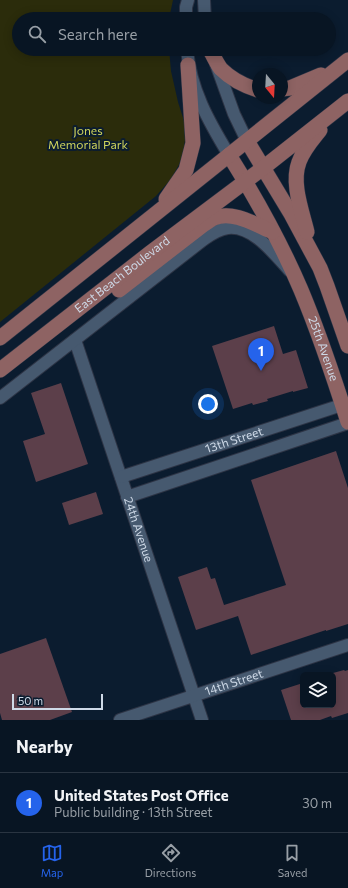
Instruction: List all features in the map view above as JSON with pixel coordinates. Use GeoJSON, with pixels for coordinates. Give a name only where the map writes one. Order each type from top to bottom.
{"type":"FeatureCollection","features":[{"type":"Feature","properties":{"kind":"main road"},"geometry":{"type":"LineString","coordinates":[[214,56],[221,68],[233,79],[252,88]]}},
{"type":"Feature","properties":{"kind":"main road"},"geometry":{"type":"LineString","coordinates":[[0,338],[344,63]]}},
{"type":"Feature","properties":{"kind":"main road"},"geometry":{"type":"LineString","coordinates":[[288,88],[344,63]]}},
{"type":"Feature","properties":{"kind":"main road"},"geometry":{"type":"LineString","coordinates":[[158,211],[186,170],[193,143],[188,65]]}},
{"type":"Feature","properties":{"kind":"main road"},"geometry":{"type":"LineString","coordinates":[[312,253],[298,191],[296,172],[299,161],[307,147],[334,112],[348,101]]}},
{"type":"Feature","properties":{"kind":"main road","name":"East Beach Boulevard"},"geometry":{"type":"LineString","coordinates":[[0,370],[334,112]]}},
{"type":"Feature","properties":{"kind":"main road"},"geometry":{"type":"LineString","coordinates":[[247,141],[291,214],[312,253]]}},
{"type":"Feature","properties":{"kind":"main road","name":"25th Avenue"},"geometry":{"type":"LineString","coordinates":[[230,155],[246,181],[295,276],[318,331],[345,404],[348,423]]}},
{"type":"Feature","properties":{"kind":"main road"},"geometry":{"type":"LineString","coordinates":[[0,376],[11,371],[203,225],[215,218],[226,216],[237,218],[273,232]]}},
{"type":"Feature","properties":{"kind":"main road","name":"25th Avenue"},"geometry":{"type":"LineString","coordinates":[[312,253],[327,286],[348,346]]}},
{"type":"Feature","properties":{"kind":"street"},"geometry":{"type":"LineString","coordinates":[[186,12],[188,0]]}},
{"type":"Feature","properties":{"kind":"street"},"geometry":{"type":"LineString","coordinates":[[204,0],[205,12]]}},
{"type":"Feature","properties":{"kind":"street"},"geometry":{"type":"LineString","coordinates":[[187,56],[188,65],[196,93],[214,130],[230,155]]}},
{"type":"Feature","properties":{"kind":"street"},"geometry":{"type":"LineString","coordinates":[[213,56],[234,114],[247,141]]}},
{"type":"Feature","properties":{"kind":"street"},"geometry":{"type":"LineString","coordinates":[[0,398],[216,231],[235,228],[252,234],[265,245],[295,276]]}},
{"type":"Feature","properties":{"kind":"street","name":"24th Avenue"},"geometry":{"type":"LineString","coordinates":[[75,340],[202,720]]}},
{"type":"Feature","properties":{"kind":"street","name":"13th Street"},"geometry":{"type":"LineString","coordinates":[[121,477],[345,404]]}},
{"type":"Feature","properties":{"kind":"street","name":"13th Street"},"geometry":{"type":"LineString","coordinates":[[127,497],[348,423]]}},
{"type":"Feature","properties":{"kind":"street","name":"14th Street"},"geometry":{"type":"LineString","coordinates":[[120,720],[348,645]]}},
{"type":"Feature","properties":{"kind":"green space","name":"Jones Memorial Park"},"geometry":{"type":"Polygon","coordinates":[[[0,0],[173,0],[170,12],[12,12],[12,56],[170,56],[171,71],[184,121],[185,140],[182,159],[171,179],[156,196],[0,322],[0,0]]]}},
{"type":"Feature","properties":{"kind":"building"},"geometry":{"type":"Polygon","coordinates":[[[274,326],[283,354],[296,350],[308,388],[267,399],[268,401],[253,405],[252,403],[233,409],[212,346],[274,326]]]}},
{"type":"Feature","properties":{"kind":"building"},"geometry":{"type":"Polygon","coordinates":[[[61,383],[88,464],[36,482],[23,441],[45,434],[31,393],[61,383]]]}},
{"type":"Feature","properties":{"kind":"building"},"geometry":{"type":"Polygon","coordinates":[[[336,451],[348,488],[348,624],[251,655],[238,616],[196,630],[178,577],[207,567],[211,579],[215,578],[224,605],[286,585],[251,480],[336,451]]]}},
{"type":"Feature","properties":{"kind":"building"},"geometry":{"type":"Polygon","coordinates":[[[96,492],[103,514],[69,525],[62,503],[96,492]]]}},
{"type":"Feature","properties":{"kind":"building"},"geometry":{"type":"Polygon","coordinates":[[[46,638],[72,712],[50,720],[2,720],[0,713],[0,654],[46,638]]]}},
{"type":"Feature","properties":{"kind":"building"},"geometry":{"type":"Polygon","coordinates":[[[348,670],[348,713],[332,718],[331,716],[320,720],[291,720],[281,690],[300,684],[300,708],[336,708],[336,672],[348,670]]]}},
{"type":"Feature","properties":{"kind":"place","name":"United States Post Office"},"geometry":{"type":"Point","coordinates":[261,371]}}]}
